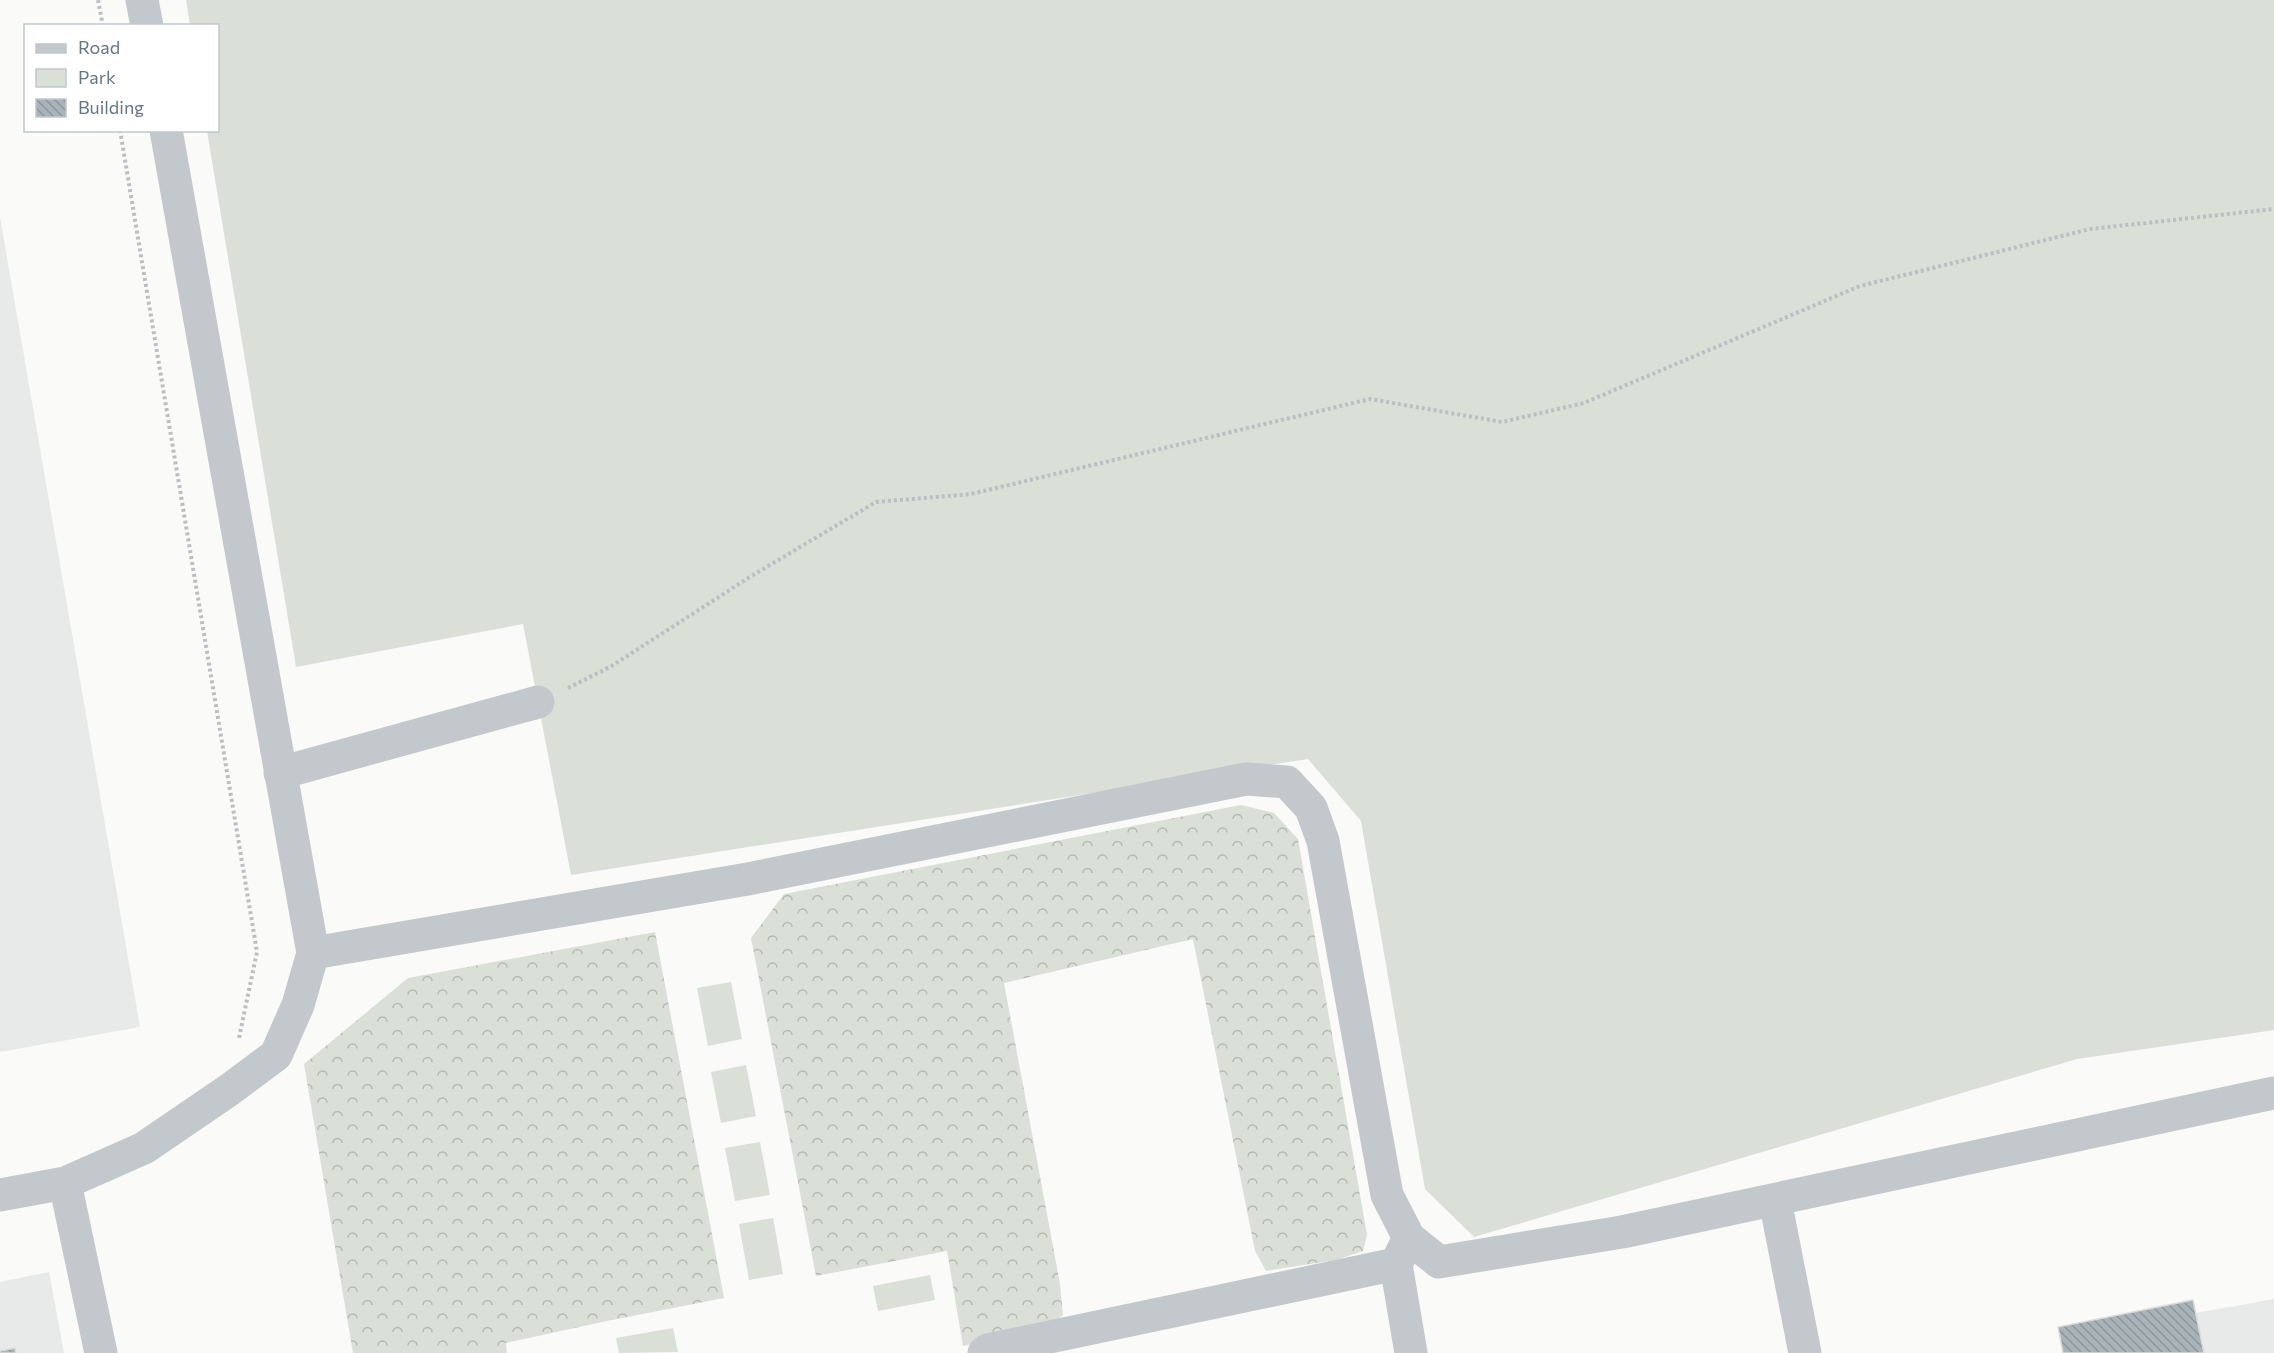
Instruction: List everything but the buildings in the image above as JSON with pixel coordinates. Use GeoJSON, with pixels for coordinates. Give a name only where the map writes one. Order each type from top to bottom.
{"type":"FeatureCollection","features":[{"type":"Feature","properties":{"kind":"street"},"geometry":{"type":"LineString","coordinates":[[142,0],[147,24]]}},
{"type":"Feature","properties":{"kind":"street"},"geometry":{"type":"LineString","coordinates":[[0,1195],[65,1183],[144,1148],[276,1055],[298,1005],[313,953],[166,132]]}},
{"type":"Feature","properties":{"kind":"street"},"geometry":{"type":"LineString","coordinates":[[280,773],[538,702]]}},
{"type":"Feature","properties":{"kind":"street"},"geometry":{"type":"LineString","coordinates":[[313,953],[748,879],[1246,779],[1287,782],[1311,808],[1323,841],[1386,1195],[1402,1251],[1411,1353]]}},
{"type":"Feature","properties":{"kind":"street"},"geometry":{"type":"LineString","coordinates":[[984,1353],[988,1350],[1402,1251],[1439,1262],[1623,1232],[2274,1093]]}},
{"type":"Feature","properties":{"kind":"street"},"geometry":{"type":"LineString","coordinates":[[65,1183],[101,1353]]}},
{"type":"Feature","properties":{"kind":"street"},"geometry":{"type":"LineString","coordinates":[[1775,1200],[1805,1353]]}},
{"type":"Feature","properties":{"kind":"path"},"geometry":{"type":"LineString","coordinates":[[99,0],[103,24]]}},
{"type":"Feature","properties":{"kind":"path"},"geometry":{"type":"LineString","coordinates":[[120,132],[257,952],[229,1090]]}},
{"type":"Feature","properties":{"kind":"path"},"geometry":{"type":"LineString","coordinates":[[538,702],[610,668],[753,575],[876,502],[971,494],[1370,399],[1502,422],[1584,403],[1860,286],[2090,229],[2274,209]]}},
{"type":"Feature","properties":{"kind":"shaded area"},"geometry":{"type":"Polygon","coordinates":[[[0,217],[140,1027],[0,1052],[0,217]]]}},
{"type":"Feature","properties":{"kind":"shaded area"},"geometry":{"type":"Polygon","coordinates":[[[49,1272],[64,1353],[0,1353],[0,1282],[49,1272]]]}},
{"type":"Feature","properties":{"kind":"shaded area"},"geometry":{"type":"Polygon","coordinates":[[[2274,1299],[2274,1353],[2063,1353],[2058,1327],[2193,1300],[2196,1313],[2274,1299]]]}},
{"type":"Feature","properties":{"kind":"green space"},"geometry":{"type":"Polygon","coordinates":[[[186,0],[2274,0],[2274,1030],[2077,1059],[1474,1237],[1425,1189],[1361,821],[1308,759],[571,875],[523,624],[296,667],[207,132],[219,132],[219,24],[190,24],[186,0]]]}},
{"type":"Feature","properties":{"kind":"green space"},"geometry":{"type":"Polygon","coordinates":[[[1241,805],[1274,813],[1298,839],[1367,1235],[1363,1251],[1336,1260],[1266,1271],[1255,1251],[1193,939],[1004,983],[1060,1284],[1063,1315],[1044,1330],[963,1346],[947,1251],[816,1276],[751,938],[784,894],[1241,805]]]}},
{"type":"Feature","properties":{"kind":"green space"},"geometry":{"type":"Polygon","coordinates":[[[655,932],[724,1298],[506,1343],[507,1353],[353,1353],[304,1064],[408,978],[655,932]]]}},
{"type":"Feature","properties":{"kind":"green space"},"geometry":{"type":"Polygon","coordinates":[[[731,982],[742,1039],[708,1046],[697,988],[731,982]]]}},
{"type":"Feature","properties":{"kind":"green space"},"geometry":{"type":"Polygon","coordinates":[[[746,1065],[756,1116],[721,1123],[711,1072],[746,1065]]]}},
{"type":"Feature","properties":{"kind":"green space"},"geometry":{"type":"Polygon","coordinates":[[[760,1142],[770,1195],[735,1201],[725,1148],[760,1142]]]}},
{"type":"Feature","properties":{"kind":"green space"},"geometry":{"type":"Polygon","coordinates":[[[773,1218],[783,1274],[749,1280],[739,1224],[773,1218]]]}},
{"type":"Feature","properties":{"kind":"green space"},"geometry":{"type":"Polygon","coordinates":[[[930,1275],[935,1300],[878,1311],[873,1286],[930,1275]]]}},
{"type":"Feature","properties":{"kind":"green space"},"geometry":{"type":"Polygon","coordinates":[[[673,1328],[678,1352],[619,1353],[616,1338],[673,1328]]]}}]}
